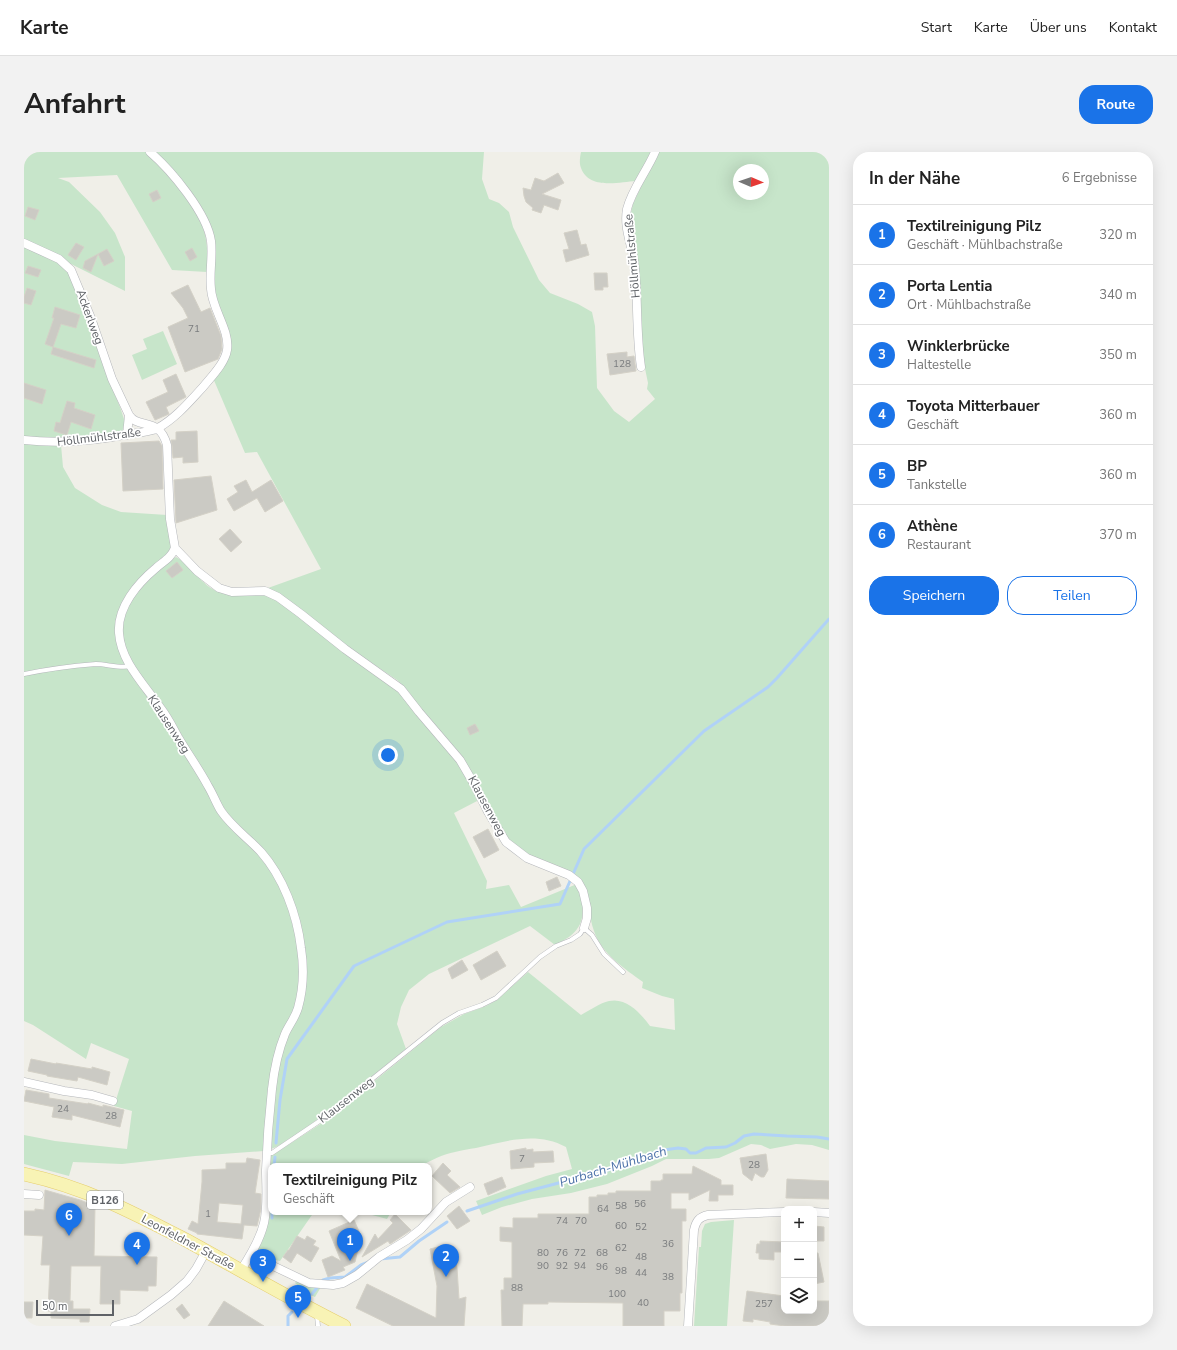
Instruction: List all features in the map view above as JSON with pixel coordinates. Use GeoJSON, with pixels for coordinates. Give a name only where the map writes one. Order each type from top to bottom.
{"type":"FeatureCollection","features":[{"type":"Feature","properties":{"kind":"main road","name":"Leonfeldner Straße"},"geometry":{"type":"LineString","coordinates":[[24,1174],[79,1190],[117,1205],[206,1251],[344,1326]]}},
{"type":"Feature","properties":{"kind":"street","name":"Höllmühlstraße"},"geometry":{"type":"LineString","coordinates":[[24,440],[51,443],[72,442],[104,439],[157,428],[166,423],[183,408],[207,382],[224,359],[228,345],[226,334],[211,292],[211,241],[207,226],[199,211],[180,184],[150,152]]}},
{"type":"Feature","properties":{"kind":"street","name":"Höllmühlstraße"},"geometry":{"type":"LineString","coordinates":[[641,366],[637,344],[635,269],[626,216],[630,202],[655,152]]}},
{"type":"Feature","properties":{"kind":"street","name":"Ackerlweg"},"geometry":{"type":"LineString","coordinates":[[24,243],[58,259],[71,270],[91,318],[112,379],[129,415]]}},
{"type":"Feature","properties":{"kind":"street"},"geometry":{"type":"LineString","coordinates":[[129,415],[133,420],[157,428],[163,436],[166,445],[170,513],[175,548]]}},
{"type":"Feature","properties":{"kind":"street"},"geometry":{"type":"LineString","coordinates":[[127,435],[129,415]]}},
{"type":"Feature","properties":{"kind":"street","name":"Klausenweg"},"geometry":{"type":"LineString","coordinates":[[241,1270],[255,1246],[264,1221],[268,1123],[275,1070],[282,1044],[301,997],[302,958],[297,925],[283,888],[270,863],[226,818],[165,714],[130,666],[119,637],[121,615],[134,591],[150,573],[169,559],[175,548],[197,571],[219,588],[232,592],[265,591],[278,597],[345,649],[397,685],[407,695],[419,712],[460,760],[506,842],[527,858],[571,876],[580,885],[586,900],[587,913],[584,928]]}},
{"type":"Feature","properties":{"kind":"street"},"geometry":{"type":"LineString","coordinates":[[24,1082],[64,1091],[92,1095],[113,1101]]}},
{"type":"Feature","properties":{"kind":"street"},"geometry":{"type":"LineString","coordinates":[[250,1256],[294,1277],[314,1284],[343,1283],[354,1278],[379,1257],[410,1238],[446,1202],[470,1187]]}},
{"type":"Feature","properties":{"kind":"street"},"geometry":{"type":"LineString","coordinates":[[24,1194],[39,1195]]}},
{"type":"Feature","properties":{"kind":"street"},"geometry":{"type":"LineString","coordinates":[[688,1326],[694,1230],[699,1218],[708,1215],[781,1212]]}},
{"type":"Feature","properties":{"kind":"street"},"geometry":{"type":"LineString","coordinates":[[817,1212],[829,1213]]}},
{"type":"Feature","properties":{"kind":"street"},"geometry":{"type":"LineString","coordinates":[[132,1326],[138,1319],[171,1295],[187,1281],[206,1251]]}},
{"type":"Feature","properties":{"kind":"street"},"geometry":{"type":"LineString","coordinates":[[115,1326],[138,1319]]}},
{"type":"Feature","properties":{"kind":"lane"},"geometry":{"type":"LineString","coordinates":[[24,674],[82,665],[104,664],[125,667],[130,666]]}},
{"type":"Feature","properties":{"kind":"lane"},"geometry":{"type":"LineString","coordinates":[[584,928],[592,935],[604,954],[623,972]]}},
{"type":"Feature","properties":{"kind":"lane","name":"Klausenweg"},"geometry":{"type":"LineString","coordinates":[[267,1153],[272,1152],[321,1120],[447,1020],[459,1013],[482,1005],[496,998],[540,957],[556,946],[571,940],[580,934],[584,928]]}},
{"type":"Feature","properties":{"kind":"lane"},"geometry":{"type":"LineString","coordinates":[[316,1311],[318,1326]]}},
{"type":"Feature","properties":{"kind":"green space"},"geometry":{"type":"Polygon","coordinates":[[[24,152],[484,152],[482,179],[489,199],[499,203],[509,212],[513,227],[539,280],[550,293],[578,304],[592,312],[595,326],[597,388],[614,411],[629,422],[655,399],[647,389],[648,383],[642,354],[630,217],[633,204],[657,152],[829,152],[829,1150],[812,1145],[796,1144],[770,1149],[761,1145],[751,1144],[719,1158],[666,1159],[607,1184],[571,1193],[532,1199],[502,1207],[482,1215],[476,1201],[546,1176],[572,1169],[566,1147],[544,1139],[533,1138],[510,1140],[463,1150],[451,1153],[427,1163],[270,1163],[271,1156],[325,1121],[441,1027],[464,1014],[486,1006],[497,1000],[528,972],[581,1015],[602,1003],[616,1000],[628,1004],[642,1016],[650,1026],[675,1030],[674,999],[642,988],[643,982],[614,960],[602,946],[597,939],[592,926],[585,888],[512,845],[494,818],[477,781],[463,759],[417,704],[409,692],[397,680],[349,648],[268,588],[321,569],[257,452],[245,453],[213,378],[228,356],[215,301],[209,224],[169,176],[197,214],[204,231],[207,249],[207,272],[172,270],[117,175],[58,178],[69,182],[100,212],[115,233],[125,257],[125,291],[71,264],[67,269],[85,312],[107,376],[120,407],[124,419],[122,433],[72,440],[24,438],[24,152]]]}},
{"type":"Feature","properties":{"kind":"green space"},"geometry":{"type":"Polygon","coordinates":[[[581,152],[653,152],[636,181],[605,183],[597,182],[585,175],[580,164],[581,152]]]}},
{"type":"Feature","properties":{"kind":"green space"},"geometry":{"type":"Polygon","coordinates":[[[163,331],[177,364],[142,380],[132,355],[147,349],[143,339],[163,331]]]}},
{"type":"Feature","properties":{"kind":"green space"},"geometry":{"type":"Polygon","coordinates":[[[24,443],[61,445],[63,467],[75,488],[102,505],[121,512],[167,515],[173,546],[165,559],[119,616],[122,657],[129,672],[161,713],[206,787],[276,878],[295,925],[300,974],[295,1009],[281,1036],[264,1151],[195,1156],[122,1164],[73,1162],[69,1176],[24,1164],[24,1135],[55,1141],[127,1149],[132,1111],[114,1106],[129,1059],[91,1043],[86,1059],[33,1025],[24,1021],[24,443]]]}},
{"type":"Feature","properties":{"kind":"green space"},"geometry":{"type":"Polygon","coordinates":[[[176,557],[187,565],[207,585],[219,592],[260,593],[277,599],[394,685],[456,758],[479,800],[454,813],[487,881],[486,889],[509,885],[521,907],[577,884],[582,904],[583,913],[578,927],[573,934],[555,945],[530,926],[429,974],[409,990],[401,1007],[397,1024],[406,1049],[323,1116],[282,1144],[270,1149],[276,1077],[285,1042],[291,1028],[304,965],[277,870],[230,817],[132,664],[125,650],[123,641],[122,628],[125,616],[137,592],[155,572],[176,557]]]}},
{"type":"Feature","properties":{"kind":"green space"},"geometry":{"type":"Polygon","coordinates":[[[268,1174],[268,1215],[312,1215],[280,1261],[257,1256],[255,1254],[268,1174]]]}},
{"type":"Feature","properties":{"kind":"green space"},"geometry":{"type":"Polygon","coordinates":[[[372,1215],[389,1215],[387,1219],[372,1215]]]}},
{"type":"Feature","properties":{"kind":"green space"},"geometry":{"type":"Polygon","coordinates":[[[734,1220],[727,1326],[694,1326],[699,1247],[701,1247],[702,1231],[705,1224],[734,1220]]]}},
{"type":"Feature","properties":{"kind":"green space"},"geometry":{"type":"Polygon","coordinates":[[[297,1281],[321,1287],[315,1297],[306,1293],[295,1283],[297,1281]]]}},
{"type":"Feature","properties":{"kind":"building"},"geometry":{"type":"Polygon","coordinates":[[[558,173],[564,183],[542,194],[561,200],[558,210],[544,205],[541,213],[532,210],[533,208],[526,202],[523,188],[531,190],[535,178],[544,181],[558,173]]]}},
{"type":"Feature","properties":{"kind":"building"},"geometry":{"type":"Polygon","coordinates":[[[157,190],[161,198],[153,202],[149,194],[157,190]]]}},
{"type":"Feature","properties":{"kind":"building"},"geometry":{"type":"Polygon","coordinates":[[[28,207],[39,210],[35,220],[25,216],[28,207]]]}},
{"type":"Feature","properties":{"kind":"building"},"geometry":{"type":"Polygon","coordinates":[[[577,230],[581,245],[586,244],[589,255],[566,262],[563,250],[569,249],[564,233],[577,230]]]}},
{"type":"Feature","properties":{"kind":"building"},"geometry":{"type":"Polygon","coordinates":[[[76,243],[84,247],[76,260],[68,255],[76,243]]]}},
{"type":"Feature","properties":{"kind":"building"},"geometry":{"type":"Polygon","coordinates":[[[192,248],[197,257],[190,261],[185,252],[192,248]]]}},
{"type":"Feature","properties":{"kind":"building"},"geometry":{"type":"Polygon","coordinates":[[[107,249],[114,261],[104,266],[98,254],[107,249]]]}},
{"type":"Feature","properties":{"kind":"building"},"geometry":{"type":"Polygon","coordinates":[[[98,254],[91,272],[83,268],[85,261],[98,254]]]}},
{"type":"Feature","properties":{"kind":"building"},"geometry":{"type":"Polygon","coordinates":[[[28,266],[41,270],[38,277],[25,273],[28,266]]]}},
{"type":"Feature","properties":{"kind":"building"},"geometry":{"type":"Polygon","coordinates":[[[594,273],[607,273],[608,287],[603,287],[603,290],[595,290],[594,273]]]}},
{"type":"Feature","properties":{"kind":"building"},"geometry":{"type":"Polygon","coordinates":[[[188,285],[201,312],[210,308],[221,336],[222,349],[218,359],[185,372],[168,327],[188,318],[183,308],[171,293],[188,285]]]}},
{"type":"Feature","properties":{"kind":"building"},"geometry":{"type":"Polygon","coordinates":[[[27,288],[36,291],[31,305],[24,303],[27,288]]]}},
{"type":"Feature","properties":{"kind":"building"},"geometry":{"type":"Polygon","coordinates":[[[55,307],[80,315],[76,328],[61,324],[53,347],[45,344],[54,318],[52,318],[55,307]]]}},
{"type":"Feature","properties":{"kind":"building"},"geometry":{"type":"Polygon","coordinates":[[[53,347],[96,360],[94,368],[51,354],[53,347]]]}},
{"type":"Feature","properties":{"kind":"building"},"geometry":{"type":"Polygon","coordinates":[[[627,352],[627,357],[634,356],[636,371],[610,375],[607,354],[627,352]]]}},
{"type":"Feature","properties":{"kind":"building"},"geometry":{"type":"Polygon","coordinates":[[[176,374],[186,397],[166,407],[169,414],[155,420],[146,402],[168,392],[163,380],[176,374]]]}},
{"type":"Feature","properties":{"kind":"building"},"geometry":{"type":"Polygon","coordinates":[[[24,383],[46,390],[42,404],[24,398],[24,383]]]}},
{"type":"Feature","properties":{"kind":"building"},"geometry":{"type":"Polygon","coordinates":[[[67,401],[75,403],[74,408],[95,415],[91,429],[71,422],[67,435],[54,431],[56,422],[60,423],[67,401]]]}},
{"type":"Feature","properties":{"kind":"building"},"geometry":{"type":"Polygon","coordinates":[[[197,431],[198,462],[183,463],[183,457],[173,458],[171,440],[176,440],[176,432],[197,431]]]}},
{"type":"Feature","properties":{"kind":"building"},"geometry":{"type":"Polygon","coordinates":[[[159,441],[162,446],[163,489],[123,491],[121,443],[159,441]]]}},
{"type":"Feature","properties":{"kind":"building"},"geometry":{"type":"Polygon","coordinates":[[[211,476],[217,510],[176,523],[174,480],[211,476]]]}},
{"type":"Feature","properties":{"kind":"building"},"geometry":{"type":"Polygon","coordinates":[[[246,480],[252,492],[271,480],[283,501],[265,512],[257,498],[234,511],[227,499],[238,492],[234,486],[246,480]]]}},
{"type":"Feature","properties":{"kind":"building"},"geometry":{"type":"Polygon","coordinates":[[[230,529],[242,542],[231,552],[219,539],[230,529]]]}},
{"type":"Feature","properties":{"kind":"building"},"geometry":{"type":"Polygon","coordinates":[[[177,562],[183,570],[172,578],[166,571],[177,562]]]}},
{"type":"Feature","properties":{"kind":"building"},"geometry":{"type":"Polygon","coordinates":[[[475,724],[479,731],[470,735],[467,728],[475,724]]]}},
{"type":"Feature","properties":{"kind":"building"},"geometry":{"type":"Polygon","coordinates":[[[488,829],[499,850],[484,858],[473,837],[488,829]]]}},
{"type":"Feature","properties":{"kind":"building"},"geometry":{"type":"Polygon","coordinates":[[[557,877],[561,886],[549,891],[546,882],[557,877]]]}},
{"type":"Feature","properties":{"kind":"building"},"geometry":{"type":"Polygon","coordinates":[[[497,951],[506,966],[481,980],[473,965],[497,951]]]}},
{"type":"Feature","properties":{"kind":"building"},"geometry":{"type":"Polygon","coordinates":[[[462,960],[468,970],[452,979],[448,969],[462,960]]]}},
{"type":"Feature","properties":{"kind":"building"},"geometry":{"type":"Polygon","coordinates":[[[31,1059],[92,1069],[92,1067],[110,1072],[107,1085],[78,1077],[77,1081],[28,1071],[31,1059]]]}},
{"type":"Feature","properties":{"kind":"building"},"geometry":{"type":"Polygon","coordinates":[[[26,1090],[49,1094],[49,1098],[88,1103],[103,1107],[103,1105],[124,1110],[120,1127],[72,1115],[72,1120],[52,1117],[54,1107],[24,1101],[26,1090]]]}},
{"type":"Feature","properties":{"kind":"building"},"geometry":{"type":"Polygon","coordinates":[[[526,1148],[526,1150],[533,1149],[533,1152],[553,1151],[554,1162],[534,1163],[534,1167],[511,1169],[510,1151],[526,1148]]]}},
{"type":"Feature","properties":{"kind":"building"},"geometry":{"type":"Polygon","coordinates":[[[766,1154],[768,1170],[764,1177],[761,1177],[755,1173],[752,1181],[743,1174],[740,1158],[766,1154]]]}},
{"type":"Feature","properties":{"kind":"building"},"geometry":{"type":"Polygon","coordinates":[[[247,1158],[260,1160],[255,1193],[261,1194],[261,1209],[257,1226],[244,1225],[242,1239],[197,1234],[188,1229],[192,1221],[198,1224],[202,1170],[226,1169],[226,1163],[246,1163],[247,1158]],[[219,1203],[217,1222],[241,1224],[243,1205],[219,1203]]]}},
{"type":"Feature","properties":{"kind":"building"},"geometry":{"type":"Polygon","coordinates":[[[443,1163],[451,1171],[447,1175],[460,1187],[450,1193],[432,1176],[443,1163]]]}},
{"type":"Feature","properties":{"kind":"building"},"geometry":{"type":"Polygon","coordinates":[[[693,1166],[721,1180],[721,1185],[733,1185],[733,1195],[718,1195],[718,1201],[709,1201],[710,1190],[689,1200],[689,1193],[671,1193],[671,1209],[686,1209],[686,1221],[682,1221],[682,1293],[680,1293],[680,1311],[664,1311],[664,1326],[623,1326],[623,1303],[548,1302],[548,1304],[523,1304],[522,1326],[502,1326],[501,1290],[504,1290],[504,1278],[512,1278],[512,1242],[500,1241],[500,1227],[513,1228],[513,1218],[538,1218],[538,1214],[589,1214],[589,1197],[608,1195],[608,1193],[616,1193],[616,1191],[651,1191],[651,1181],[663,1180],[663,1174],[692,1174],[693,1166]]]}},
{"type":"Feature","properties":{"kind":"building"},"geometry":{"type":"Polygon","coordinates":[[[502,1177],[506,1187],[488,1195],[484,1184],[502,1177]]]}},
{"type":"Feature","properties":{"kind":"building"},"geometry":{"type":"Polygon","coordinates":[[[787,1179],[829,1181],[829,1199],[786,1198],[787,1179]]]}},
{"type":"Feature","properties":{"kind":"building"},"geometry":{"type":"Polygon","coordinates":[[[45,1190],[95,1206],[94,1256],[157,1257],[156,1286],[148,1286],[148,1291],[120,1290],[120,1304],[100,1304],[101,1266],[71,1266],[70,1301],[73,1301],[73,1309],[90,1309],[89,1322],[80,1322],[80,1319],[51,1318],[51,1311],[48,1311],[50,1265],[41,1265],[43,1236],[24,1235],[24,1211],[35,1211],[35,1209],[44,1210],[45,1190]]]}},
{"type":"Feature","properties":{"kind":"building"},"geometry":{"type":"Polygon","coordinates":[[[459,1206],[470,1221],[457,1229],[447,1216],[459,1206]]]}},
{"type":"Feature","properties":{"kind":"building"},"geometry":{"type":"Polygon","coordinates":[[[396,1215],[411,1230],[390,1244],[388,1241],[362,1257],[375,1234],[378,1239],[393,1223],[390,1220],[396,1215]]]}},
{"type":"Feature","properties":{"kind":"building"},"geometry":{"type":"Polygon","coordinates":[[[354,1220],[361,1236],[355,1262],[343,1267],[345,1270],[328,1277],[322,1260],[332,1256],[341,1261],[329,1231],[354,1220]]]}},
{"type":"Feature","properties":{"kind":"building"},"geometry":{"type":"Polygon","coordinates":[[[817,1226],[824,1227],[824,1241],[817,1241],[817,1226]]]}},
{"type":"Feature","properties":{"kind":"building"},"geometry":{"type":"Polygon","coordinates":[[[297,1236],[305,1240],[307,1236],[316,1241],[313,1245],[319,1248],[311,1262],[297,1253],[291,1263],[283,1257],[297,1236]]]}},
{"type":"Feature","properties":{"kind":"building"},"geometry":{"type":"Polygon","coordinates":[[[760,1241],[781,1242],[781,1252],[774,1252],[774,1260],[759,1259],[759,1253],[756,1253],[757,1244],[760,1244],[760,1241]]]}},
{"type":"Feature","properties":{"kind":"building"},"geometry":{"type":"Polygon","coordinates":[[[446,1245],[446,1248],[453,1246],[457,1268],[459,1299],[466,1297],[464,1326],[393,1326],[356,1308],[367,1284],[436,1318],[437,1286],[430,1249],[446,1245]]]}},
{"type":"Feature","properties":{"kind":"building"},"geometry":{"type":"Polygon","coordinates":[[[817,1253],[818,1253],[824,1282],[817,1283],[817,1253]]]}},
{"type":"Feature","properties":{"kind":"building"},"geometry":{"type":"Polygon","coordinates":[[[747,1291],[781,1296],[781,1314],[817,1314],[817,1301],[829,1301],[829,1326],[785,1326],[770,1324],[770,1322],[753,1319],[753,1322],[743,1321],[747,1291]]]}},
{"type":"Feature","properties":{"kind":"building"},"geometry":{"type":"Polygon","coordinates":[[[224,1301],[264,1326],[208,1326],[224,1301]]]}},
{"type":"Feature","properties":{"kind":"building"},"geometry":{"type":"Polygon","coordinates":[[[24,1302],[33,1302],[32,1318],[24,1318],[24,1302]]]}},
{"type":"Feature","properties":{"kind":"building"},"geometry":{"type":"Polygon","coordinates":[[[182,1304],[190,1315],[184,1319],[176,1309],[182,1304]]]}},
{"type":"Feature","properties":{"kind":"waterway"},"geometry":{"type":"LineString","coordinates":[[276,1143],[280,1100],[287,1059],[354,966],[447,922],[560,904],[584,849],[704,731],[768,687],[829,619]]}},
{"type":"Feature","properties":{"kind":"waterway","name":"Purbach-Mühlbach"},"geometry":{"type":"LineString","coordinates":[[467,1211],[517,1194],[634,1163],[657,1151],[678,1148],[686,1149],[690,1153],[696,1153],[706,1148],[726,1147],[735,1143],[744,1136],[754,1134],[829,1139]]}},
{"type":"Feature","properties":{"kind":"waterway"},"geometry":{"type":"LineString","coordinates":[[274,1163],[275,1157]]}},
{"type":"Feature","properties":{"kind":"waterway","name":"Purbach-Mühlbach"},"geometry":{"type":"LineString","coordinates":[[380,1259],[400,1257],[419,1241],[447,1222]]}},
{"type":"Feature","properties":{"kind":"waterway","name":"Purbach-Mühlbach"},"geometry":{"type":"LineString","coordinates":[[312,1294],[323,1280],[345,1277],[361,1265],[371,1261]]}},
{"type":"Feature","properties":{"kind":"waterway","name":"Purbach-Mühlbach"},"geometry":{"type":"LineString","coordinates":[[288,1326],[288,1316],[292,1312]]}},
{"type":"Feature","properties":{"kind":"place","name":"Athène"},"geometry":{"type":"Point","coordinates":[69,1236]}},
{"type":"Feature","properties":{"kind":"place","name":"Textilreinigung Pilz"},"geometry":{"type":"Point","coordinates":[350,1261]}},
{"type":"Feature","properties":{"kind":"place","name":"Toyota Mitterbauer"},"geometry":{"type":"Point","coordinates":[137,1265]}},
{"type":"Feature","properties":{"kind":"place","name":"Porta Lentia"},"geometry":{"type":"Point","coordinates":[446,1277]}},
{"type":"Feature","properties":{"kind":"place","name":"Winklerbrücke"},"geometry":{"type":"Point","coordinates":[263,1282]}},
{"type":"Feature","properties":{"kind":"place","name":"BP"},"geometry":{"type":"Point","coordinates":[298,1318]}}]}
